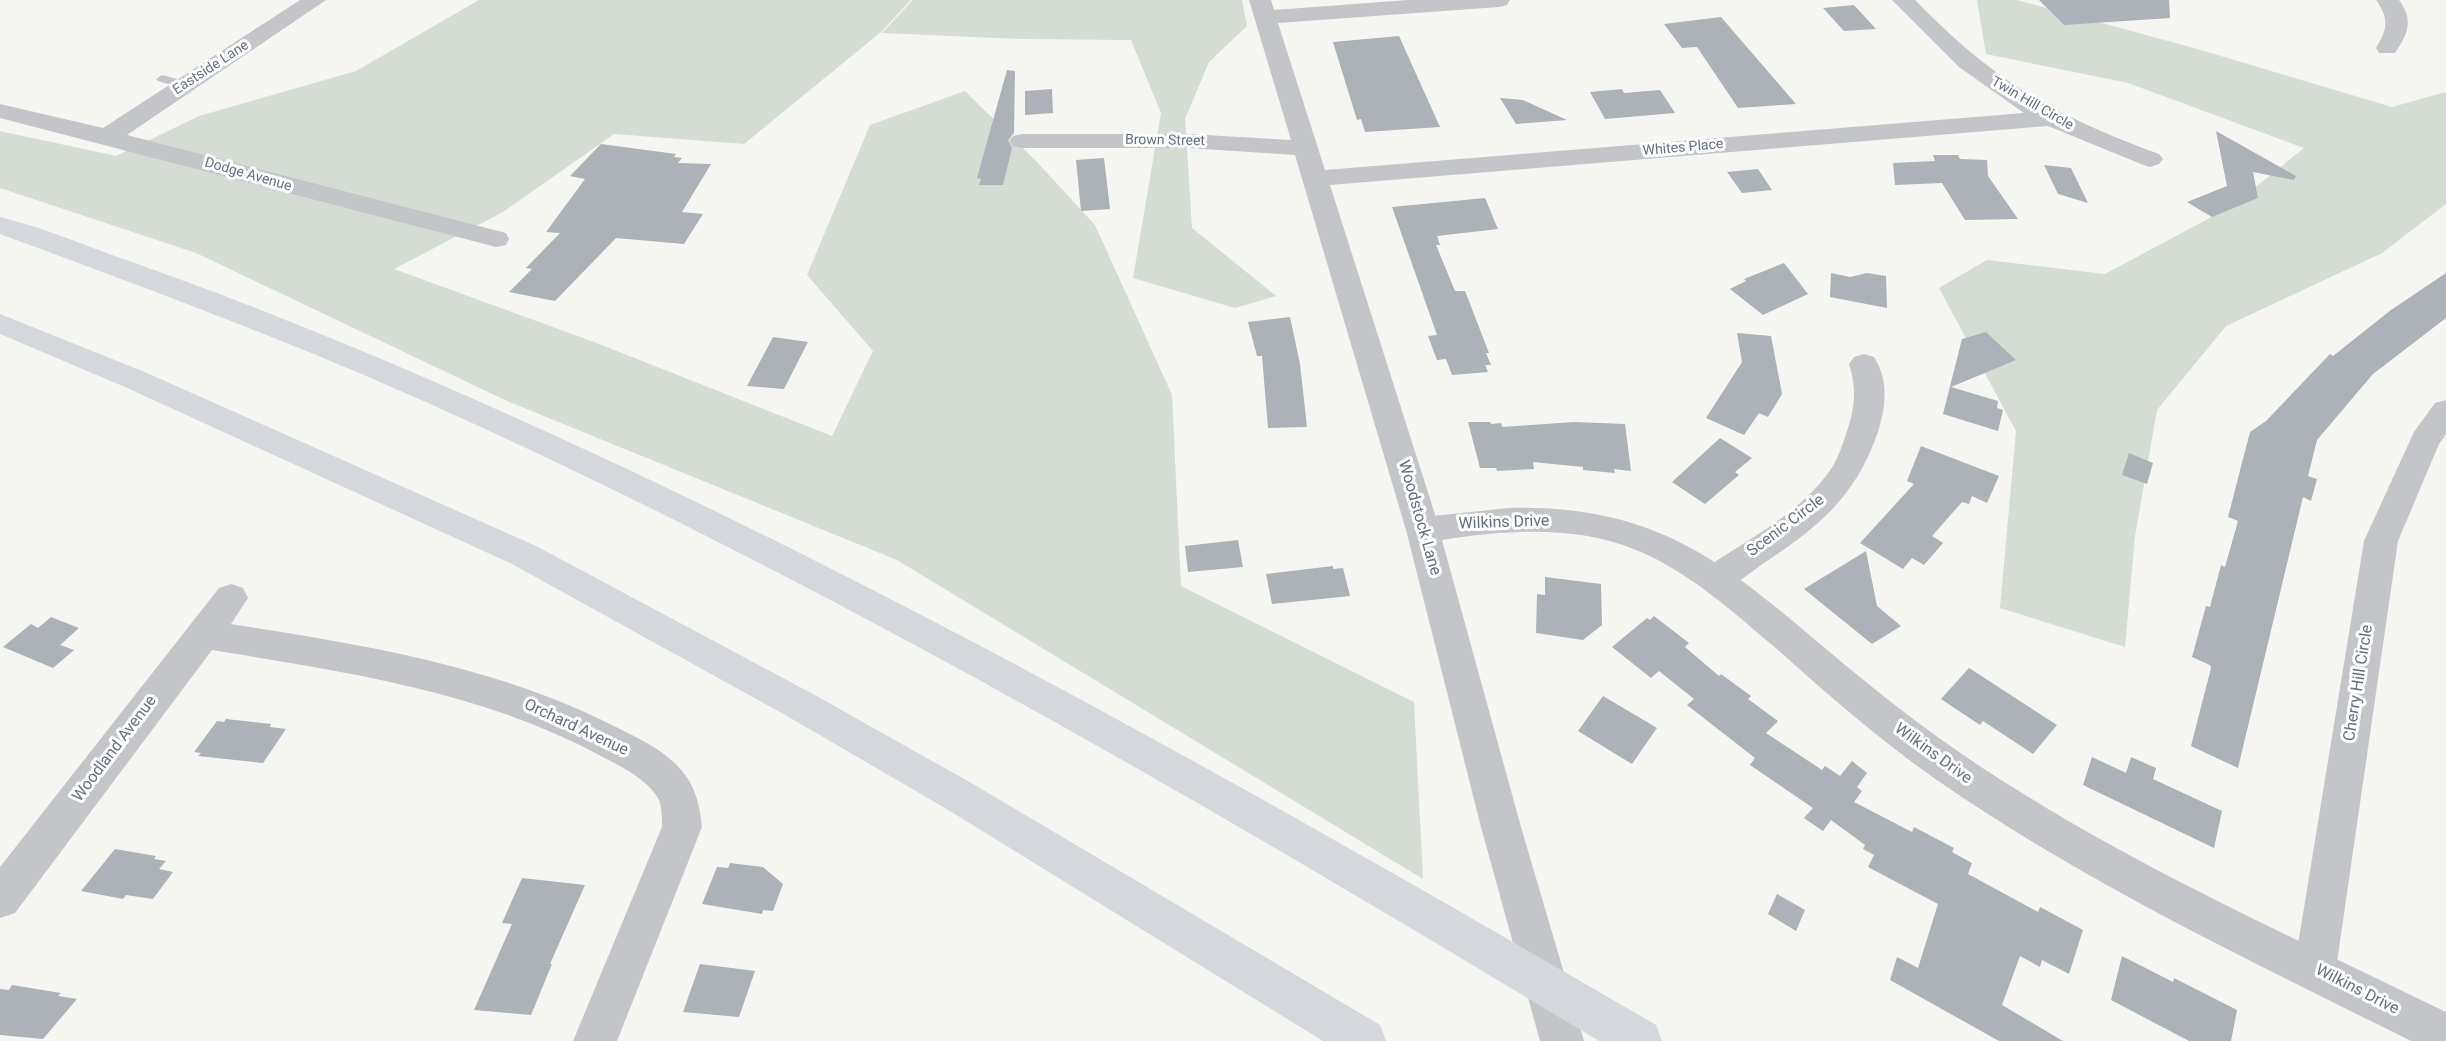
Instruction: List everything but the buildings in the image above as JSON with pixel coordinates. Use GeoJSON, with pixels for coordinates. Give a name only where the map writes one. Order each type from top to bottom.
{"type":"FeatureCollection","features":[{"type":"Feature","properties":{"kind":"highway"},"geometry":{"type":"LineString","coordinates":[[0,225],[184,291],[316,344],[519,433],[672,504],[884,611],[1147,752],[1395,894],[1640,1041]]}},
{"type":"Feature","properties":{"kind":"highway"},"geometry":{"type":"LineString","coordinates":[[0,323],[136,380],[524,555],[800,705],[959,796],[1364,1041]]}},
{"type":"Feature","properties":{"kind":"street","name":"Eastside Lane"},"geometry":{"type":"LineString","coordinates":[[107,137],[315,0]]}},
{"type":"Feature","properties":{"kind":"street"},"geometry":{"type":"LineString","coordinates":[[1263,9],[1499,0]]}},
{"type":"Feature","properties":{"kind":"street","name":"Twin Hill Circle"},"geometry":{"type":"LineString","coordinates":[[1903,0],[1965,62],[2000,87],[2051,118],[2150,159]]}},
{"type":"Feature","properties":{"kind":"street"},"geometry":{"type":"LineString","coordinates":[[2386,48],[2396,36],[2399,24],[2397,13],[2387,0]]}},
{"type":"Feature","properties":{"kind":"street","name":"Woodstock Lane"},"geometry":{"type":"LineString","coordinates":[[1263,9],[1423,530],[1501,827],[1562,1041]]}},
{"type":"Feature","properties":{"kind":"street","name":"Dodge Avenue"},"geometry":{"type":"LineString","coordinates":[[0,111],[496,239]]}},
{"type":"Feature","properties":{"kind":"street","name":"Whites Place"},"geometry":{"type":"LineString","coordinates":[[1316,178],[2051,118]]}},
{"type":"Feature","properties":{"kind":"street","name":"Brown Street"},"geometry":{"type":"LineString","coordinates":[[1022,141],[1188,141],[1307,148]]}},
{"type":"Feature","properties":{"kind":"street","name":"Scenic Circle"},"geometry":{"type":"LineString","coordinates":[[1716,578],[1810,512],[1835,488],[1849,467],[1868,416],[1872,385],[1864,364]]}},
{"type":"Feature","properties":{"kind":"street","name":"Cherry Hill Circle"},"geometry":{"type":"LineString","coordinates":[[2315,969],[2381,541],[2394,504],[2425,440],[2446,411]]}},
{"type":"Feature","properties":{"kind":"street","name":"Wilkins Drive"},"geometry":{"type":"LineString","coordinates":[[1423,530],[1475,521],[1524,519],[1610,528],[1647,540],[1682,556],[1716,578],[1868,706],[1947,766],[2011,808],[2119,871],[2446,1035]]}},
{"type":"Feature","properties":{"kind":"street","name":"Woodland Avenue"},"geometry":{"type":"LineString","coordinates":[[0,899],[231,598]]}},
{"type":"Feature","properties":{"kind":"street","name":"Orchard Avenue"},"geometry":{"type":"LineString","coordinates":[[203,634],[431,676],[525,702],[608,739],[642,759],[674,790],[681,808],[682,827],[595,1041]]}},
{"type":"Feature","properties":{"kind":"lane"},"geometry":{"type":"LineString","coordinates":[[162,79],[185,86]]}},
{"type":"Feature","properties":{"kind":"shaded area"},"geometry":{"type":"Polygon","coordinates":[[[479,0],[911,0],[881,32],[744,144],[614,134],[503,212],[394,269],[594,342],[832,436],[873,351],[807,275],[870,125],[965,91],[1036,161],[1095,225],[1172,395],[1181,586],[1414,702],[1423,879],[897,560],[507,401],[196,253],[0,188],[0,131],[116,156],[199,116],[356,71],[479,0]]]}},
{"type":"Feature","properties":{"kind":"shaded area"},"geometry":{"type":"Polygon","coordinates":[[[913,0],[1242,0],[1247,26],[1209,62],[1185,119],[1192,228],[1276,296],[1235,308],[1133,278],[1161,113],[1131,40],[1021,39],[882,33],[913,0]]]}},
{"type":"Feature","properties":{"kind":"shaded area"},"geometry":{"type":"Polygon","coordinates":[[[1977,0],[2017,0],[2194,48],[2392,107],[2446,92],[2446,204],[2382,253],[2226,326],[2157,410],[2135,536],[2125,647],[2000,608],[2016,431],[1939,288],[1987,260],[2105,274],[2232,206],[2304,148],[2128,83],[1986,54],[1977,0]]]}}]}
